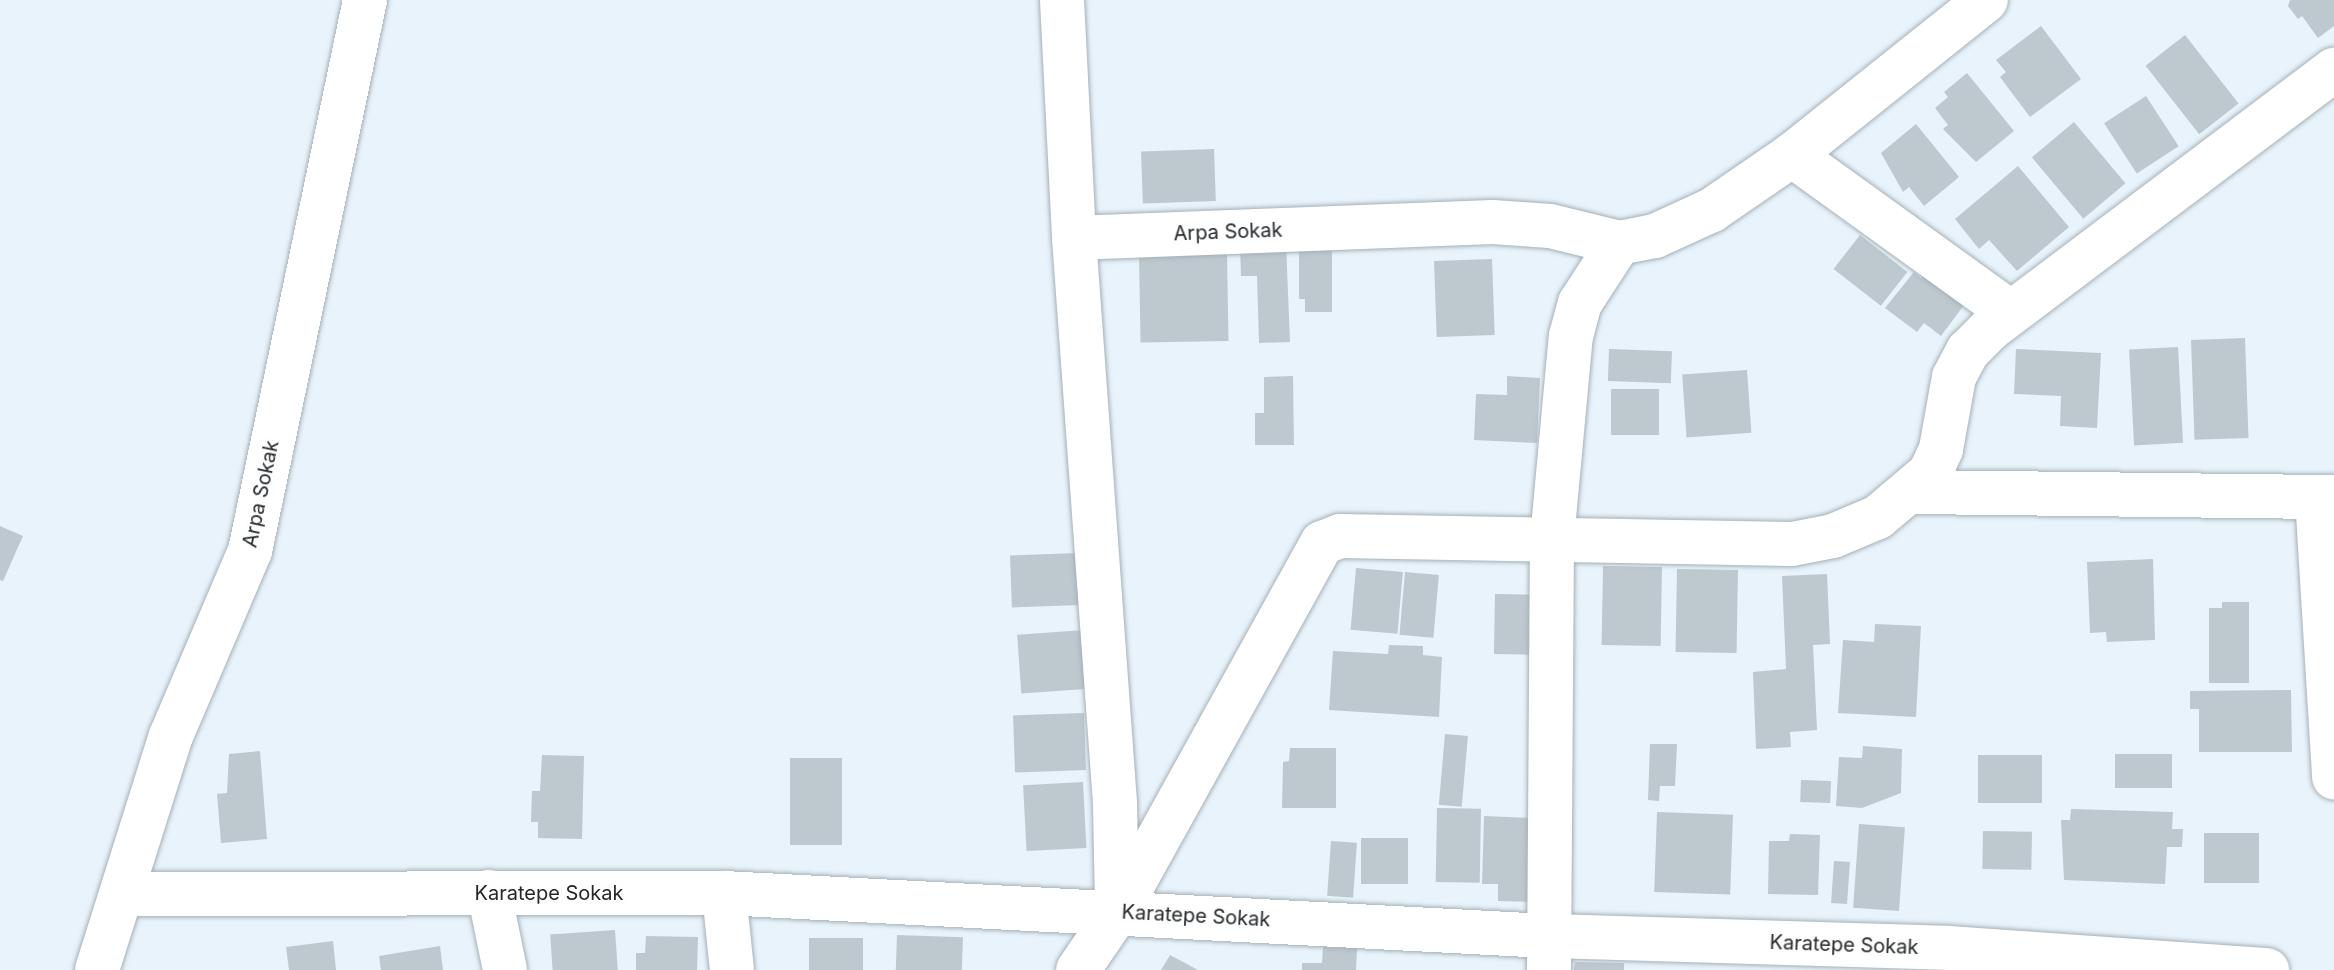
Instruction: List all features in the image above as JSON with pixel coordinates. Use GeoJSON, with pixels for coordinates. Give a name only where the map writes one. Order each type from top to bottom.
{"type":"FeatureCollection","features":[{"type":"Feature","properties":{"kind":"street","name":"Arpa Sokak"},"geometry":{"type":"LineString","coordinates":[[97,970],[124,894],[171,736],[250,551],[365,0]]}},
{"type":"Feature","properties":{"kind":"street"},"geometry":{"type":"LineString","coordinates":[[1062,0],[1074,238],[1115,803],[1117,913]]}},
{"type":"Feature","properties":{"kind":"street"},"geometry":{"type":"LineString","coordinates":[[1548,953],[1552,539],[1574,320],[1619,243],[1680,226],[1792,155],[1986,0]]}},
{"type":"Feature","properties":{"kind":"street"},"geometry":{"type":"LineString","coordinates":[[1078,970],[1117,913],[1322,543],[1340,536],[1792,544],[1849,530],[1914,492],[1941,449],[1958,369],[2008,311],[2334,70]]}},
{"type":"Feature","properties":{"kind":"street"},"geometry":{"type":"LineString","coordinates":[[1792,155],[2008,311]]}},
{"type":"Feature","properties":{"kind":"street","name":"Arpa Sokak"},"geometry":{"type":"LineString","coordinates":[[1074,238],[1493,222],[1550,226],[1619,243]]}},
{"type":"Feature","properties":{"kind":"street"},"geometry":{"type":"LineString","coordinates":[[1941,449],[1943,462],[1955,479],[1994,493]]}},
{"type":"Feature","properties":{"kind":"street"},"geometry":{"type":"LineString","coordinates":[[1914,492],[2326,497],[2334,777]]}},
{"type":"Feature","properties":{"kind":"street"},"geometry":{"type":"LineString","coordinates":[[489,892],[505,970]]}},
{"type":"Feature","properties":{"kind":"street","name":"Karatepe Sokak"},"geometry":{"type":"LineString","coordinates":[[124,894],[724,893],[1117,913],[1548,953],[1949,948],[2267,970]]}},
{"type":"Feature","properties":{"kind":"street"},"geometry":{"type":"LineString","coordinates":[[724,893],[732,970]]}},
{"type":"Feature","properties":{"kind":"street"},"geometry":{"type":"LineString","coordinates":[[1032,908],[1055,934],[1063,970]]}},
{"type":"Feature","properties":{"kind":"building"},"geometry":{"type":"Polygon","coordinates":[[[2290,0],[2334,0],[2334,26],[2318,38],[2302,16],[2298,19],[2288,6],[2290,0]]]}},
{"type":"Feature","properties":{"kind":"building"},"geometry":{"type":"Polygon","coordinates":[[[2041,26],[2081,79],[2030,117],[2000,77],[2006,72],[1996,60],[2041,26]]]}},
{"type":"Feature","properties":{"kind":"building"},"geometry":{"type":"Polygon","coordinates":[[[2185,35],[2239,104],[2199,134],[2146,66],[2185,35]]]}},
{"type":"Feature","properties":{"kind":"building"},"geometry":{"type":"Polygon","coordinates":[[[1967,73],[2014,131],[1976,162],[1943,129],[1948,125],[1935,108],[1948,97],[1944,92],[1967,73]]]}},
{"type":"Feature","properties":{"kind":"building"},"geometry":{"type":"Polygon","coordinates":[[[2146,96],[2179,146],[2137,174],[2104,123],[2146,96]]]}},
{"type":"Feature","properties":{"kind":"building"},"geometry":{"type":"Polygon","coordinates":[[[2074,122],[2125,183],[2083,219],[2032,157],[2074,122]]]}},
{"type":"Feature","properties":{"kind":"building"},"geometry":{"type":"Polygon","coordinates":[[[1916,124],[1959,177],[1924,206],[1909,187],[1903,192],[1881,153],[1916,124]]]}},
{"type":"Feature","properties":{"kind":"building"},"geometry":{"type":"Polygon","coordinates":[[[1214,149],[1216,201],[1143,204],[1141,152],[1214,149]]]}},
{"type":"Feature","properties":{"kind":"building"},"geometry":{"type":"Polygon","coordinates":[[[2018,166],[2069,227],[2017,271],[1989,240],[1979,249],[1955,219],[2018,166]]]}},
{"type":"Feature","properties":{"kind":"building"},"geometry":{"type":"Polygon","coordinates":[[[1860,235],[1907,272],[1881,306],[1834,269],[1860,235]]]}},
{"type":"Feature","properties":{"kind":"building"},"geometry":{"type":"Polygon","coordinates":[[[1286,243],[1290,342],[1259,343],[1257,276],[1241,276],[1240,245],[1286,243]]]}},
{"type":"Feature","properties":{"kind":"building"},"geometry":{"type":"Polygon","coordinates":[[[1332,250],[1332,312],[1305,312],[1305,299],[1299,299],[1299,251],[1332,250]]]}},
{"type":"Feature","properties":{"kind":"building"},"geometry":{"type":"Polygon","coordinates":[[[1227,254],[1229,341],[1141,343],[1139,256],[1227,254]]]}},
{"type":"Feature","properties":{"kind":"building"},"geometry":{"type":"Polygon","coordinates":[[[1492,259],[1495,335],[1437,337],[1434,261],[1492,259]]]}},
{"type":"Feature","properties":{"kind":"building"},"geometry":{"type":"Polygon","coordinates":[[[1930,266],[1970,297],[1941,336],[1924,323],[1917,332],[1885,308],[1914,272],[1921,278],[1930,266]]]}},
{"type":"Feature","properties":{"kind":"building"},"geometry":{"type":"Polygon","coordinates":[[[2245,338],[2248,438],[2195,440],[2191,340],[2245,338]]]}},
{"type":"Feature","properties":{"kind":"building"},"geometry":{"type":"Polygon","coordinates":[[[2178,347],[2183,443],[2134,445],[2129,350],[2178,347]]]}},
{"type":"Feature","properties":{"kind":"building"},"geometry":{"type":"Polygon","coordinates":[[[1609,349],[1672,351],[1671,383],[1608,381],[1609,349]]]}},
{"type":"Feature","properties":{"kind":"building"},"geometry":{"type":"Polygon","coordinates":[[[2016,349],[2101,353],[2097,428],[2060,426],[2061,396],[2014,394],[2016,349]]]}},
{"type":"Feature","properties":{"kind":"building"},"geometry":{"type":"Polygon","coordinates":[[[1747,370],[1751,433],[1687,437],[1682,375],[1747,370]]]}},
{"type":"Feature","properties":{"kind":"building"},"geometry":{"type":"Polygon","coordinates":[[[1293,376],[1294,445],[1255,445],[1255,413],[1264,413],[1264,377],[1293,376]]]}},
{"type":"Feature","properties":{"kind":"building"},"geometry":{"type":"Polygon","coordinates":[[[1507,376],[1540,378],[1537,443],[1474,440],[1476,394],[1507,395],[1507,376]]]}},
{"type":"Feature","properties":{"kind":"building"},"geometry":{"type":"Polygon","coordinates":[[[1611,389],[1659,389],[1659,435],[1611,435],[1611,389]]]}},
{"type":"Feature","properties":{"kind":"building"},"geometry":{"type":"Polygon","coordinates":[[[0,526],[23,536],[3,581],[0,580],[0,526]]]}},
{"type":"Feature","properties":{"kind":"building"},"geometry":{"type":"Polygon","coordinates":[[[1079,553],[1081,605],[1012,607],[1010,555],[1079,553]]]}},
{"type":"Feature","properties":{"kind":"building"},"geometry":{"type":"Polygon","coordinates":[[[2153,559],[2155,640],[2107,642],[2106,632],[2090,633],[2087,562],[2153,559]]]}},
{"type":"Feature","properties":{"kind":"building"},"geometry":{"type":"Polygon","coordinates":[[[1603,566],[1662,567],[1661,646],[1602,645],[1603,566]]]}},
{"type":"Feature","properties":{"kind":"building"},"geometry":{"type":"Polygon","coordinates":[[[1356,568],[1403,572],[1397,634],[1351,630],[1356,568]]]}},
{"type":"Feature","properties":{"kind":"building"},"geometry":{"type":"Polygon","coordinates":[[[1677,569],[1738,570],[1737,653],[1676,652],[1677,569]]]}},
{"type":"Feature","properties":{"kind":"building"},"geometry":{"type":"Polygon","coordinates":[[[1405,572],[1439,575],[1433,638],[1400,635],[1405,572]]]}},
{"type":"Feature","properties":{"kind":"building"},"geometry":{"type":"Polygon","coordinates":[[[1827,574],[1830,644],[1813,645],[1817,730],[1790,732],[1791,747],[1756,749],[1753,672],[1786,669],[1782,576],[1827,574]]]}},
{"type":"Feature","properties":{"kind":"building"},"geometry":{"type":"Polygon","coordinates":[[[1495,594],[1541,595],[1540,655],[1494,654],[1495,594]]]}},
{"type":"Feature","properties":{"kind":"building"},"geometry":{"type":"Polygon","coordinates":[[[2222,602],[2249,602],[2249,683],[2209,683],[2209,608],[2222,608],[2222,602]]]}},
{"type":"Feature","properties":{"kind":"building"},"geometry":{"type":"Polygon","coordinates":[[[1875,624],[1921,626],[1916,717],[1838,713],[1843,640],[1874,642],[1875,624]]]}},
{"type":"Feature","properties":{"kind":"building"},"geometry":{"type":"Polygon","coordinates":[[[1085,630],[1089,689],[1021,694],[1017,635],[1085,630]]]}},
{"type":"Feature","properties":{"kind":"building"},"geometry":{"type":"Polygon","coordinates":[[[1389,645],[1423,646],[1423,655],[1442,657],[1439,717],[1329,710],[1333,651],[1388,654],[1389,645]]]}},
{"type":"Feature","properties":{"kind":"building"},"geometry":{"type":"Polygon","coordinates":[[[2291,690],[2292,752],[2199,752],[2199,709],[2190,709],[2190,691],[2291,690]]]}},
{"type":"Feature","properties":{"kind":"building"},"geometry":{"type":"Polygon","coordinates":[[[1084,713],[1086,770],[1015,772],[1013,715],[1084,713]]]}},
{"type":"Feature","properties":{"kind":"building"},"geometry":{"type":"Polygon","coordinates":[[[1445,734],[1468,736],[1462,807],[1439,805],[1445,734]]]}},
{"type":"Feature","properties":{"kind":"building"},"geometry":{"type":"Polygon","coordinates":[[[1650,744],[1677,744],[1675,786],[1660,786],[1659,801],[1648,800],[1650,744]]]}},
{"type":"Feature","properties":{"kind":"building"},"geometry":{"type":"Polygon","coordinates":[[[1863,746],[1902,749],[1901,793],[1862,808],[1836,806],[1839,757],[1862,758],[1863,746]]]}},
{"type":"Feature","properties":{"kind":"building"},"geometry":{"type":"Polygon","coordinates":[[[1290,748],[1336,748],[1336,808],[1282,808],[1283,762],[1289,761],[1290,748]]]}},
{"type":"Feature","properties":{"kind":"building"},"geometry":{"type":"Polygon","coordinates":[[[260,751],[267,839],[221,843],[217,794],[227,793],[229,754],[260,751]]]}},
{"type":"Feature","properties":{"kind":"building"},"geometry":{"type":"Polygon","coordinates":[[[2115,754],[2172,754],[2172,788],[2115,788],[2115,754]]]}},
{"type":"Feature","properties":{"kind":"building"},"geometry":{"type":"Polygon","coordinates":[[[542,755],[584,756],[582,839],[538,838],[538,822],[531,822],[532,791],[540,791],[542,755]]]}},
{"type":"Feature","properties":{"kind":"building"},"geometry":{"type":"Polygon","coordinates":[[[1978,755],[2042,755],[2042,803],[1978,803],[1978,755]]]}},
{"type":"Feature","properties":{"kind":"building"},"geometry":{"type":"Polygon","coordinates":[[[790,758],[842,758],[842,845],[790,845],[790,758]]]}},
{"type":"Feature","properties":{"kind":"building"},"geometry":{"type":"Polygon","coordinates":[[[1801,780],[1831,781],[1830,803],[1800,802],[1801,780]]]}},
{"type":"Feature","properties":{"kind":"building"},"geometry":{"type":"Polygon","coordinates":[[[1083,782],[1086,848],[1027,851],[1023,785],[1083,782]]]}},
{"type":"Feature","properties":{"kind":"building"},"geometry":{"type":"Polygon","coordinates":[[[1437,808],[1481,809],[1480,883],[1436,882],[1437,808]]]}},
{"type":"Feature","properties":{"kind":"building"},"geometry":{"type":"Polygon","coordinates":[[[2071,809],[2173,812],[2172,829],[2183,829],[2182,847],[2167,847],[2165,884],[2064,880],[2061,820],[2070,820],[2071,809]]]}},
{"type":"Feature","properties":{"kind":"building"},"geometry":{"type":"Polygon","coordinates":[[[1657,812],[1733,815],[1730,895],[1654,892],[1657,812]]]}},
{"type":"Feature","properties":{"kind":"building"},"geometry":{"type":"Polygon","coordinates":[[[1484,816],[1535,818],[1532,902],[1498,901],[1498,884],[1482,884],[1484,816]]]}},
{"type":"Feature","properties":{"kind":"building"},"geometry":{"type":"Polygon","coordinates":[[[1859,824],[1905,827],[1899,911],[1853,908],[1859,824]]]}},
{"type":"Feature","properties":{"kind":"building"},"geometry":{"type":"Polygon","coordinates":[[[1983,831],[2032,832],[2031,870],[1982,869],[1983,831]]]}},
{"type":"Feature","properties":{"kind":"building"},"geometry":{"type":"Polygon","coordinates":[[[2204,833],[2259,833],[2259,883],[2204,883],[2204,833]]]}},
{"type":"Feature","properties":{"kind":"building"},"geometry":{"type":"Polygon","coordinates":[[[1790,834],[1820,835],[1818,895],[1768,894],[1769,841],[1789,841],[1790,834]]]}},
{"type":"Feature","properties":{"kind":"building"},"geometry":{"type":"Polygon","coordinates":[[[1361,838],[1408,838],[1408,884],[1361,884],[1361,838]]]}},
{"type":"Feature","properties":{"kind":"building"},"geometry":{"type":"Polygon","coordinates":[[[1331,841],[1357,843],[1353,898],[1327,896],[1331,841]]]}},
{"type":"Feature","properties":{"kind":"building"},"geometry":{"type":"Polygon","coordinates":[[[1834,861],[1850,862],[1847,904],[1831,903],[1834,861]]]}},
{"type":"Feature","properties":{"kind":"building"},"geometry":{"type":"Polygon","coordinates":[[[615,930],[618,970],[553,970],[550,935],[615,930]]]}},
{"type":"Feature","properties":{"kind":"building"},"geometry":{"type":"Polygon","coordinates":[[[897,935],[963,937],[962,970],[896,970],[897,935]]]}},
{"type":"Feature","properties":{"kind":"building"},"geometry":{"type":"Polygon","coordinates":[[[646,936],[698,937],[697,970],[636,970],[636,953],[645,953],[646,936]]]}},
{"type":"Feature","properties":{"kind":"building"},"geometry":{"type":"Polygon","coordinates":[[[809,938],[863,938],[863,970],[809,970],[809,938]]]}},
{"type":"Feature","properties":{"kind":"building"},"geometry":{"type":"Polygon","coordinates":[[[333,941],[336,970],[289,970],[286,947],[333,941]]]}},
{"type":"Feature","properties":{"kind":"building"},"geometry":{"type":"Polygon","coordinates":[[[440,946],[443,970],[381,970],[379,956],[440,946]]]}},
{"type":"Feature","properties":{"kind":"building"},"geometry":{"type":"Polygon","coordinates":[[[1323,947],[1357,948],[1356,970],[1302,970],[1302,963],[1322,963],[1323,947]]]}},
{"type":"Feature","properties":{"kind":"building"},"geometry":{"type":"Polygon","coordinates":[[[1170,955],[1198,970],[1161,970],[1170,955]]]}},
{"type":"Feature","properties":{"kind":"building"},"geometry":{"type":"Polygon","coordinates":[[[1575,962],[1624,963],[1624,970],[1574,970],[1575,962]]]}}]}
